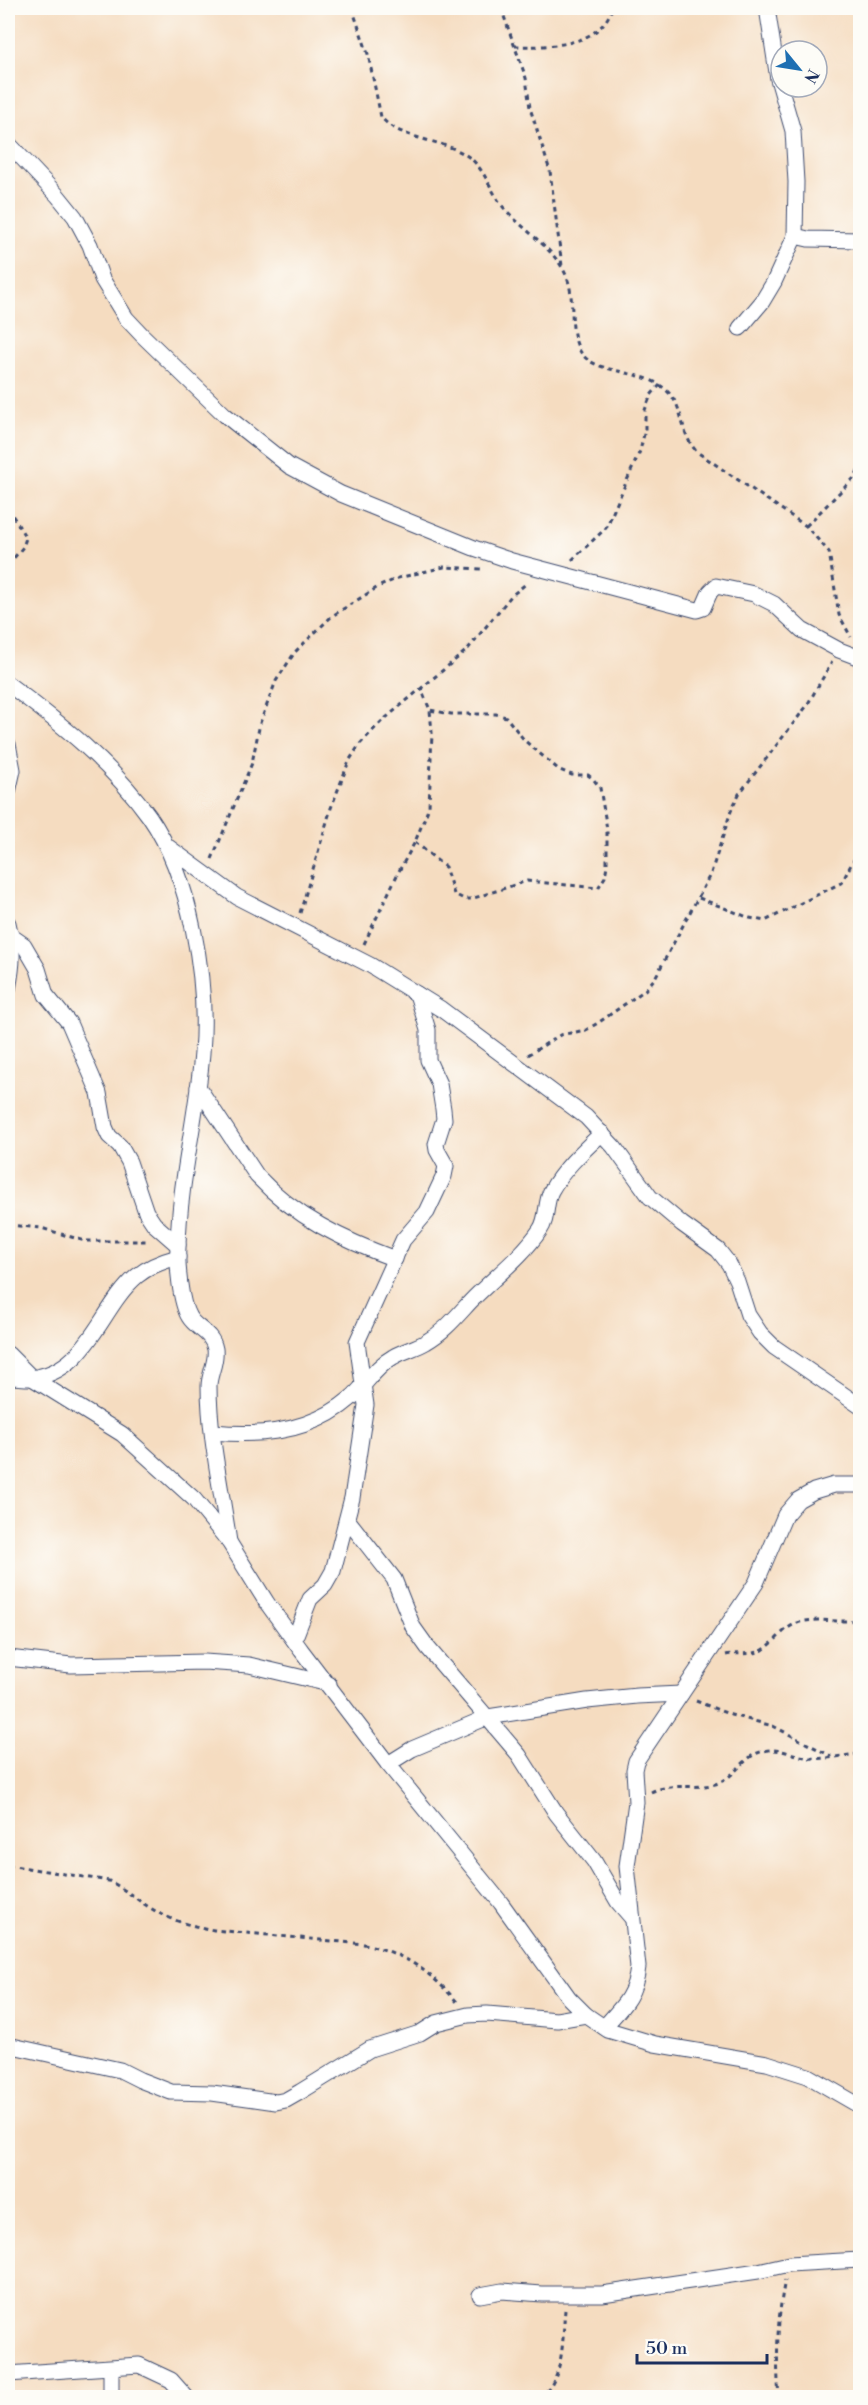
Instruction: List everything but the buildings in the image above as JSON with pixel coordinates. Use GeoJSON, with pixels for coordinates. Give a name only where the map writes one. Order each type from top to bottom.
{"type":"FeatureCollection","features":[{"type":"Feature","properties":{"kind":"street"},"geometry":{"type":"LineString","coordinates":[[740,328],[762,302],[774,282],[795,236],[796,182],[793,131],[778,79],[767,8]]}},
{"type":"Feature","properties":{"kind":"street"},"geometry":{"type":"LineString","coordinates":[[8,143],[75,217],[90,245],[102,279],[126,318],[158,353],[259,444],[289,465],[341,494],[474,548],[558,573],[697,610],[703,608],[710,592],[716,586],[727,586],[754,594],[774,604],[802,630],[839,651],[861,658]]}},
{"type":"Feature","properties":{"kind":"street"},"geometry":{"type":"LineString","coordinates":[[795,236],[808,239],[861,240]]}},
{"type":"Feature","properties":{"kind":"street"},"geometry":{"type":"LineString","coordinates":[[8,684],[66,730],[128,789],[150,817],[167,846],[185,900],[202,978],[202,1053],[175,1247],[189,1317],[210,1337],[215,1350],[209,1384],[229,1542]]}},
{"type":"Feature","properties":{"kind":"street"},"geometry":{"type":"LineString","coordinates":[[8,744],[13,770],[8,792]]}},
{"type":"Feature","properties":{"kind":"street"},"geometry":{"type":"LineString","coordinates":[[167,846],[206,877],[237,897],[357,959],[417,994],[466,1026],[586,1117],[602,1133],[650,1197],[718,1250],[729,1264],[748,1315],[760,1333],[780,1351],[861,1406]]}},
{"type":"Feature","properties":{"kind":"street"},"geometry":{"type":"LineString","coordinates":[[9,929],[24,945],[38,969],[46,995],[69,1023],[99,1093],[103,1119],[109,1136],[120,1146],[129,1162],[146,1212],[175,1247]]}},
{"type":"Feature","properties":{"kind":"street"},"geometry":{"type":"LineString","coordinates":[[8,989],[13,963],[9,929]]}},
{"type":"Feature","properties":{"kind":"street"},"geometry":{"type":"LineString","coordinates":[[294,1640],[310,1599],[325,1585],[333,1571],[347,1519],[362,1445],[366,1405],[357,1342],[408,1232],[427,1212],[444,1176],[446,1166],[436,1144],[444,1119],[439,1084],[428,1060],[428,1030],[417,994]]}},
{"type":"Feature","properties":{"kind":"street"},"geometry":{"type":"LineString","coordinates":[[198,1087],[266,1186],[317,1225],[354,1244],[395,1259]]}},
{"type":"Feature","properties":{"kind":"street"},"geometry":{"type":"LineString","coordinates":[[214,1432],[273,1433],[298,1427],[336,1410],[353,1397],[364,1383],[393,1357],[426,1342],[443,1330],[541,1229],[550,1193],[583,1151],[602,1133]]}},
{"type":"Feature","properties":{"kind":"street"},"geometry":{"type":"LineString","coordinates":[[8,1377],[32,1378],[62,1366],[81,1350],[135,1277],[175,1247]]}},
{"type":"Feature","properties":{"kind":"street"},"geometry":{"type":"LineString","coordinates":[[8,1354],[32,1378],[122,1434],[194,1499],[229,1542],[294,1640],[388,1764],[501,1903],[569,1998],[586,2015],[604,2027],[655,2044],[767,2063],[808,2076],[861,2106]]}},
{"type":"Feature","properties":{"kind":"street"},"geometry":{"type":"LineString","coordinates":[[604,2027],[630,1997],[636,1983],[638,1967],[627,1866],[636,1802],[634,1770],[636,1761],[756,1583],[785,1515],[798,1500],[814,1491],[834,1485],[861,1485]]}},
{"type":"Feature","properties":{"kind":"street"},"geometry":{"type":"LineString","coordinates":[[347,1519],[394,1579],[413,1627],[428,1648],[519,1755],[556,1813],[594,1861],[618,1902],[631,1917]]}},
{"type":"Feature","properties":{"kind":"street"},"geometry":{"type":"LineString","coordinates":[[8,1658],[71,1665],[204,1662],[249,1665],[329,1684]]}},
{"type":"Feature","properties":{"kind":"street"},"geometry":{"type":"LineString","coordinates":[[388,1764],[412,1749],[488,1717],[587,1701],[681,1694]]}},
{"type":"Feature","properties":{"kind":"street"},"geometry":{"type":"LineString","coordinates":[[8,2046],[120,2070],[171,2092],[212,2093],[276,2102],[286,2100],[370,2049],[420,2032],[436,2023],[468,2015],[487,2014],[557,2020],[586,2015]]}},
{"type":"Feature","properties":{"kind":"street"},"geometry":{"type":"LineString","coordinates":[[480,2295],[502,2291],[567,2295],[602,2294],[758,2271],[789,2264],[861,2260]]}},
{"type":"Feature","properties":{"kind":"street"},"geometry":{"type":"LineString","coordinates":[[8,2374],[139,2365],[171,2380],[187,2397]]}},
{"type":"Feature","properties":{"kind":"street"},"geometry":{"type":"LineString","coordinates":[[111,2368],[111,2397]]}},
{"type":"Feature","properties":{"kind":"path"},"geometry":{"type":"LineString","coordinates":[[352,8],[368,54],[381,117],[398,131],[418,136],[469,157],[487,178],[502,206],[562,268]]}},
{"type":"Feature","properties":{"kind":"path"},"geometry":{"type":"LineString","coordinates":[[501,8],[526,78],[530,108],[550,171],[562,268],[569,285],[577,345],[583,356],[596,365],[631,373],[660,385],[675,398],[686,436],[697,452],[806,526],[829,552],[839,615],[854,643]]}},
{"type":"Feature","properties":{"kind":"path"},"geometry":{"type":"LineString","coordinates":[[516,46],[548,46],[578,40],[606,22],[612,8]]}},
{"type":"Feature","properties":{"kind":"path"},"geometry":{"type":"LineString","coordinates":[[296,928],[320,838],[349,761],[360,744],[381,722],[467,650],[512,596],[526,583],[558,573],[606,528],[640,451],[645,430],[645,410],[651,395],[660,385]]}},
{"type":"Feature","properties":{"kind":"path"},"geometry":{"type":"LineString","coordinates":[[806,526],[856,476],[861,467]]}},
{"type":"Feature","properties":{"kind":"path"},"geometry":{"type":"LineString","coordinates":[[8,508],[26,538],[8,565]]}},
{"type":"Feature","properties":{"kind":"path"},"geometry":{"type":"LineString","coordinates":[[206,877],[217,844],[252,764],[261,723],[276,681],[295,652],[332,616],[378,587],[398,578],[444,567],[485,569]]}},
{"type":"Feature","properties":{"kind":"path"},"geometry":{"type":"LineString","coordinates":[[516,1063],[560,1035],[586,1030],[598,1023],[645,990],[655,978],[711,873],[731,811],[739,795],[806,706],[839,651]]}},
{"type":"Feature","properties":{"kind":"path"},"geometry":{"type":"LineString","coordinates":[[357,959],[415,843],[429,807],[432,733],[430,710],[421,688]]}},
{"type":"Feature","properties":{"kind":"path"},"geometry":{"type":"LineString","coordinates":[[415,843],[445,867],[454,894],[464,899],[471,899],[527,881],[598,888],[605,877],[607,865],[606,821],[600,788],[594,780],[588,775],[572,775],[558,770],[525,741],[506,717],[496,714],[451,714],[430,710]]}},
{"type":"Feature","properties":{"kind":"path"},"geometry":{"type":"LineString","coordinates":[[699,898],[750,918],[765,921],[841,883],[847,875],[850,864],[861,852]]}},
{"type":"Feature","properties":{"kind":"path"},"geometry":{"type":"LineString","coordinates":[[8,1225],[40,1228],[85,1241],[175,1247]]}},
{"type":"Feature","properties":{"kind":"path"},"geometry":{"type":"LineString","coordinates":[[702,1665],[731,1654],[752,1654],[763,1650],[785,1629],[804,1621],[828,1619],[848,1622],[861,1619]]}},
{"type":"Feature","properties":{"kind":"path"},"geometry":{"type":"LineString","coordinates":[[681,1694],[731,1715],[773,1726],[833,1757]]}},
{"type":"Feature","properties":{"kind":"path"},"geometry":{"type":"LineString","coordinates":[[636,1802],[661,1787],[717,1784],[726,1780],[750,1757],[763,1751],[776,1750],[811,1758],[861,1754]]}},
{"type":"Feature","properties":{"kind":"path"},"geometry":{"type":"LineString","coordinates":[[8,1865],[109,1881],[153,1910],[190,1925],[214,1930],[385,1948],[412,1962],[428,1974],[446,1989],[468,2015]]}},
{"type":"Feature","properties":{"kind":"path"},"geometry":{"type":"LineString","coordinates":[[778,2397],[780,2310],[789,2264]]}},
{"type":"Feature","properties":{"kind":"path"},"geometry":{"type":"LineString","coordinates":[[540,2397],[548,2391],[555,2380],[567,2295]]}}]}
